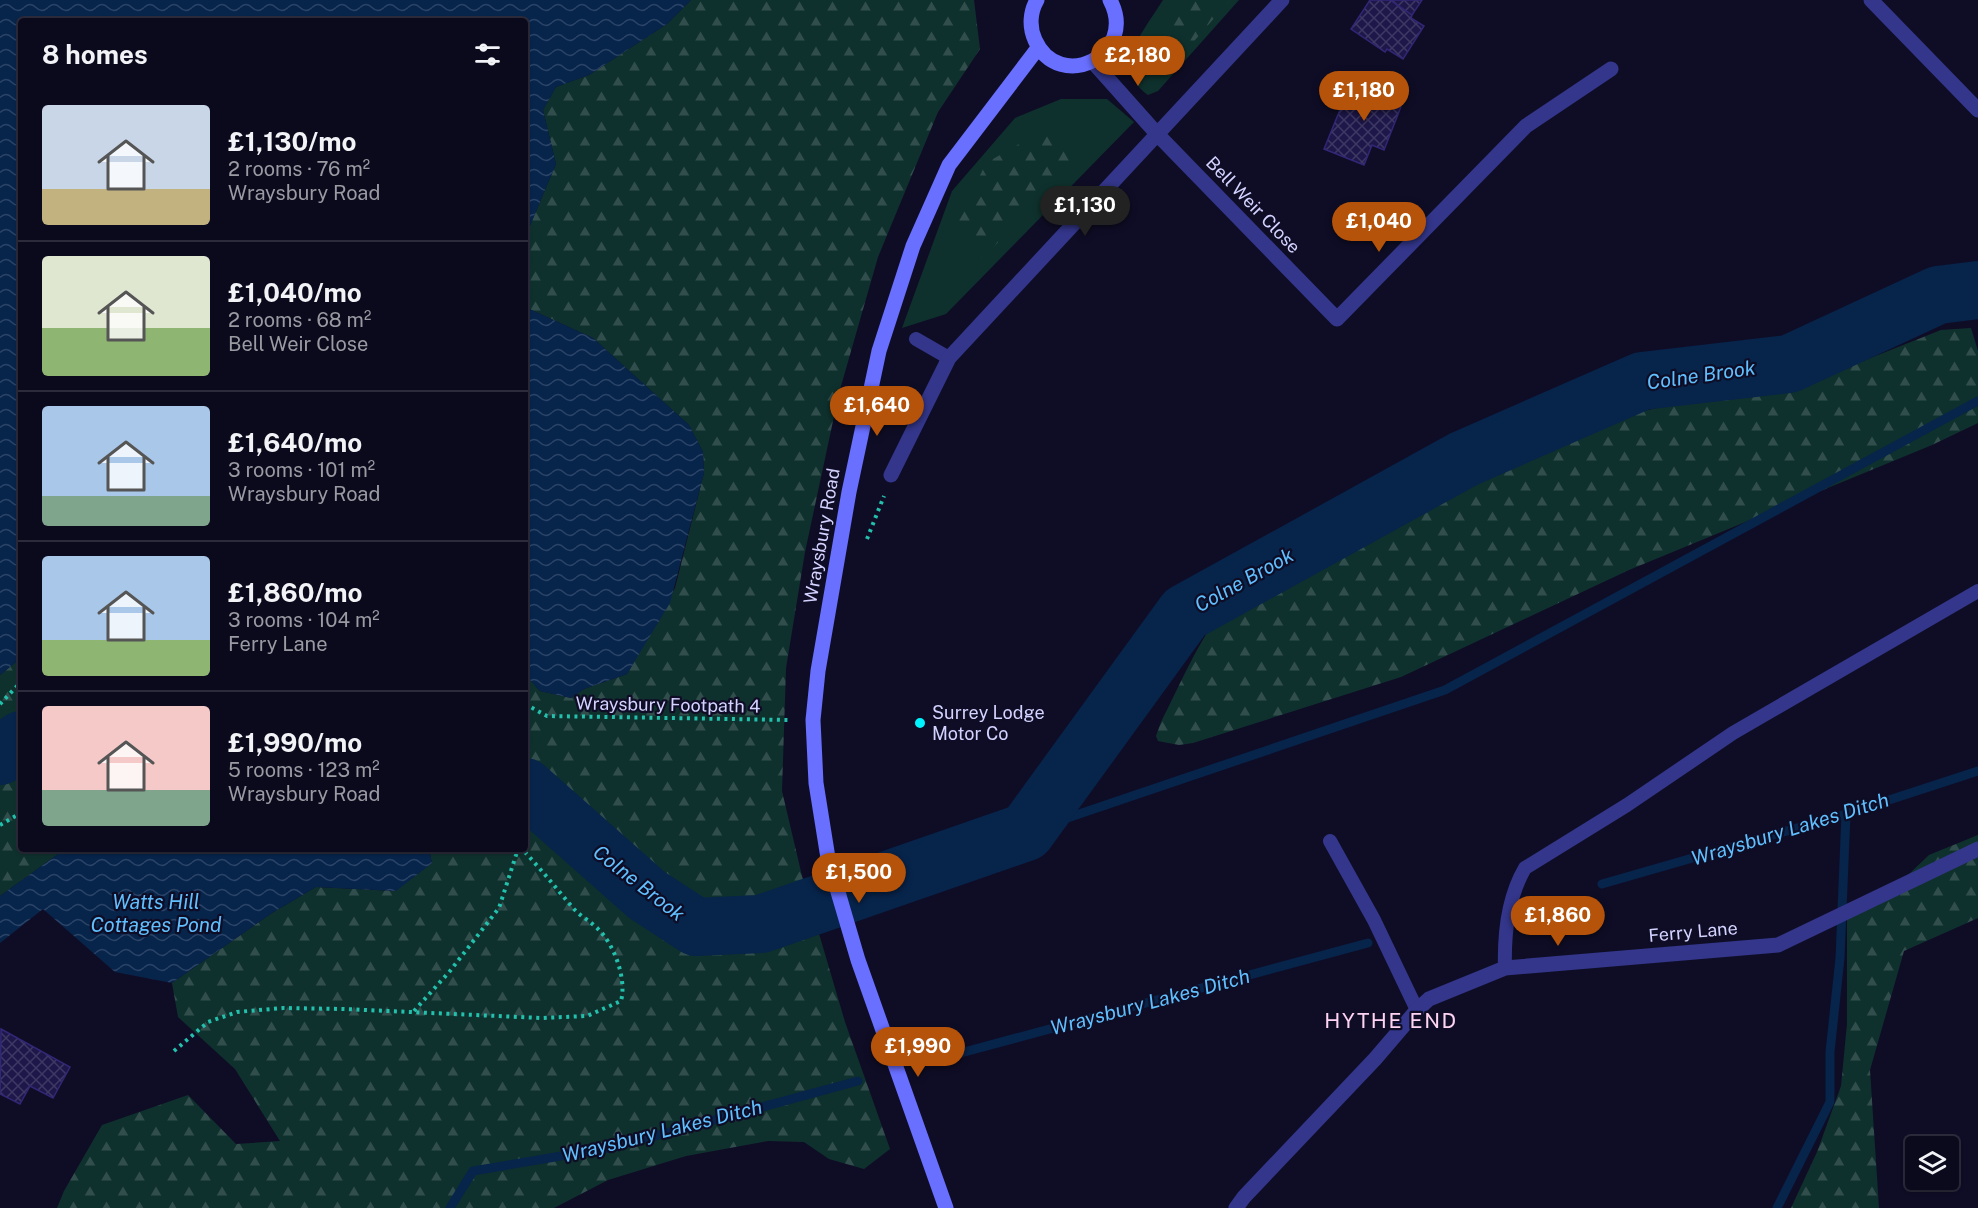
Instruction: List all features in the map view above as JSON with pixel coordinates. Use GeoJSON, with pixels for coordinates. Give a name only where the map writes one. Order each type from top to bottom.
{"type":"FeatureCollection","features":[{"type":"Feature","properties":{"kind":"main road"},"geometry":{"type":"LineString","coordinates":[[1037,0],[1030,16],[1032,34],[1038,48],[1049,58],[1063,65],[1078,66],[1093,62],[1114,40],[1117,25],[1115,10],[1110,0]]}},
{"type":"Feature","properties":{"kind":"main road","name":"Wraysbury Road"},"geometry":{"type":"LineString","coordinates":[[946,1208],[858,960],[828,858],[816,783],[813,720],[818,671],[849,492],[879,351],[913,246],[949,165],[1038,48]]}},
{"type":"Feature","properties":{"kind":"street"},"geometry":{"type":"LineString","coordinates":[[891,475],[949,358],[1282,0]]}},
{"type":"Feature","properties":{"kind":"street"},"geometry":{"type":"LineString","coordinates":[[1871,0],[1978,110]]}},
{"type":"Feature","properties":{"kind":"street"},"geometry":{"type":"LineString","coordinates":[[1093,62],[1158,135]]}},
{"type":"Feature","properties":{"kind":"street","name":"Bell Weir Close"},"geometry":{"type":"LineString","coordinates":[[1158,135],[1337,319],[1526,126],[1611,69]]}},
{"type":"Feature","properties":{"kind":"street","name":"Ferry Lane"},"geometry":{"type":"LineString","coordinates":[[1236,1208],[1429,999],[1505,968],[1778,945],[1978,849]]}},
{"type":"Feature","properties":{"kind":"lane"},"geometry":{"type":"LineString","coordinates":[[916,339],[949,358]]}},
{"type":"Feature","properties":{"kind":"lane"},"geometry":{"type":"LineString","coordinates":[[1505,968],[1504,947],[1512,896],[1516,882],[1525,868],[1627,804],[1732,733],[1978,591]]}},
{"type":"Feature","properties":{"kind":"lane"},"geometry":{"type":"LineString","coordinates":[[1330,841],[1374,920],[1417,1010]]}},
{"type":"Feature","properties":{"kind":"path"},"geometry":{"type":"LineString","coordinates":[[0,704],[18,685]]}},
{"type":"Feature","properties":{"kind":"path","name":"Wraysbury Footpath 4"},"geometry":{"type":"LineString","coordinates":[[528,706],[547,716],[813,720]]}},
{"type":"Feature","properties":{"kind":"path"},"geometry":{"type":"LineString","coordinates":[[0,825],[18,815]]}},
{"type":"Feature","properties":{"kind":"path"},"geometry":{"type":"LineString","coordinates":[[414,1011],[450,971],[499,908],[519,852]]}},
{"type":"Feature","properties":{"kind":"path"},"geometry":{"type":"LineString","coordinates":[[174,1051],[208,1022],[237,1012],[283,1008],[414,1011],[541,1018],[587,1016],[621,1000],[624,990],[616,958],[600,930],[576,911],[549,878],[523,852]]}},
{"type":"Feature","properties":{"kind":"green space"},"geometry":{"type":"Polygon","coordinates":[[[691,0],[974,0],[980,49],[938,112],[878,257],[839,393],[805,552],[786,668],[782,791],[802,876],[845,1022],[890,1149],[864,1169],[829,1159],[804,1142],[768,1141],[686,1156],[608,1180],[554,1208],[57,1208],[64,1191],[102,1125],[188,1095],[236,1144],[280,1141],[235,1069],[178,1017],[172,983],[272,913],[316,887],[395,891],[432,863],[430,852],[528,852],[528,679],[540,691],[571,698],[584,689],[627,674],[675,588],[704,473],[703,452],[689,425],[593,338],[528,308],[528,228],[556,164],[543,110],[556,87],[589,75],[667,24],[691,0]]]}},
{"type":"Feature","properties":{"kind":"green space"},"geometry":{"type":"Polygon","coordinates":[[[1163,0],[1239,0],[1158,91],[1148,95],[1133,77],[1130,66],[1131,54],[1140,35],[1163,0]]]}},
{"type":"Feature","properties":{"kind":"green space"},"geometry":{"type":"Polygon","coordinates":[[[1188,0],[1230,0],[1160,80],[1151,62],[1188,0]]]}},
{"type":"Feature","properties":{"kind":"green space"},"geometry":{"type":"Polygon","coordinates":[[[1061,99],[1107,99],[1134,122],[946,314],[902,328],[952,191],[1015,118],[1061,99]]]}},
{"type":"Feature","properties":{"kind":"green space"},"geometry":{"type":"Polygon","coordinates":[[[1040,132],[1079,152],[983,259],[957,223],[986,163],[1040,132]]]}},
{"type":"Feature","properties":{"kind":"green space"},"geometry":{"type":"Polygon","coordinates":[[[1971,328],[1978,351],[1978,423],[1932,445],[1629,570],[1401,677],[1193,743],[1179,745],[1158,741],[1156,736],[1161,722],[1208,631],[1240,591],[1282,560],[1547,433],[1863,361],[1941,330],[1971,328]]]}},
{"type":"Feature","properties":{"kind":"green space"},"geometry":{"type":"Polygon","coordinates":[[[18,660],[18,852],[61,852],[0,896],[0,675],[18,660]]]}},
{"type":"Feature","properties":{"kind":"green space"},"geometry":{"type":"Polygon","coordinates":[[[1978,835],[1978,918],[1904,951],[1870,1070],[1879,1208],[1791,1208],[1817,1152],[1841,1086],[1847,1024],[1847,909],[1887,895],[1929,855],[1978,835]]]}},
{"type":"Feature","properties":{"kind":"water"},"geometry":{"type":"Polygon","coordinates":[[[0,0],[691,0],[667,24],[589,75],[556,87],[543,110],[556,164],[528,228],[528,18],[18,18],[18,660],[0,675],[0,0]]]}},
{"type":"Feature","properties":{"kind":"water"},"geometry":{"type":"Polygon","coordinates":[[[528,308],[593,338],[689,425],[703,452],[704,473],[670,603],[627,674],[584,689],[571,698],[540,691],[528,679],[528,308]]]}},
{"type":"Feature","properties":{"kind":"water","name":"Watts Hill Cottages Pond"},"geometry":{"type":"Polygon","coordinates":[[[61,852],[430,852],[432,863],[396,891],[316,887],[272,913],[172,983],[115,972],[43,909],[0,943],[0,896],[61,852]]]}},
{"type":"Feature","properties":{"kind":"building"},"geometry":{"type":"Polygon","coordinates":[[[1370,0],[1390,0],[1424,26],[1403,59],[1387,49],[1385,52],[1351,29],[1370,0]]]}},
{"type":"Feature","properties":{"kind":"building"},"geometry":{"type":"Polygon","coordinates":[[[1390,0],[1422,0],[1412,15],[1390,0]]]}},
{"type":"Feature","properties":{"kind":"building"},"geometry":{"type":"Polygon","coordinates":[[[1353,78],[1404,99],[1384,150],[1372,145],[1364,165],[1324,149],[1353,78]]]}},
{"type":"Feature","properties":{"kind":"building"},"geometry":{"type":"Polygon","coordinates":[[[1,1029],[70,1067],[53,1098],[30,1086],[20,1104],[0,1094],[1,1029]]]}},
{"type":"Feature","properties":{"kind":"waterway","name":"Colne Brook"},"geometry":{"type":"LineString","coordinates":[[528,790],[647,895],[696,927],[761,924],[1026,832],[1185,613],[1464,459],[1642,381],[1789,364],[1938,295],[1978,290]]}},
{"type":"Feature","properties":{"kind":"waterway"},"geometry":{"type":"LineString","coordinates":[[1026,832],[1445,690],[1978,401]]}},
{"type":"Feature","properties":{"kind":"waterway","name":"Colne Brook"},"geometry":{"type":"LineString","coordinates":[[0,756],[18,742]]}},
{"type":"Feature","properties":{"kind":"waterway","name":"Wraysbury Lakes Ditch"},"geometry":{"type":"LineString","coordinates":[[1602,884],[1846,814],[1978,771]]}},
{"type":"Feature","properties":{"kind":"waterway"},"geometry":{"type":"LineString","coordinates":[[1777,1208],[1830,1102],[1830,1052],[1840,958],[1846,814]]}},
{"type":"Feature","properties":{"kind":"waterway","name":"Wraysbury Lakes Ditch"},"geometry":{"type":"LineString","coordinates":[[931,1061],[1368,943]]}},
{"type":"Feature","properties":{"kind":"waterway","name":"Wraysbury Lakes Ditch"},"geometry":{"type":"LineString","coordinates":[[450,1208],[473,1171],[614,1147],[858,1081]]}},
{"type":"Feature","properties":{"kind":"place","name":"Surrey Lodge Motor Co"},"geometry":{"type":"Point","coordinates":[920,723]}},
{"type":"Feature","properties":{"kind":"district","name":"HYTHE END"},"geometry":{"type":"Point","coordinates":[1391,1021]}}]}
